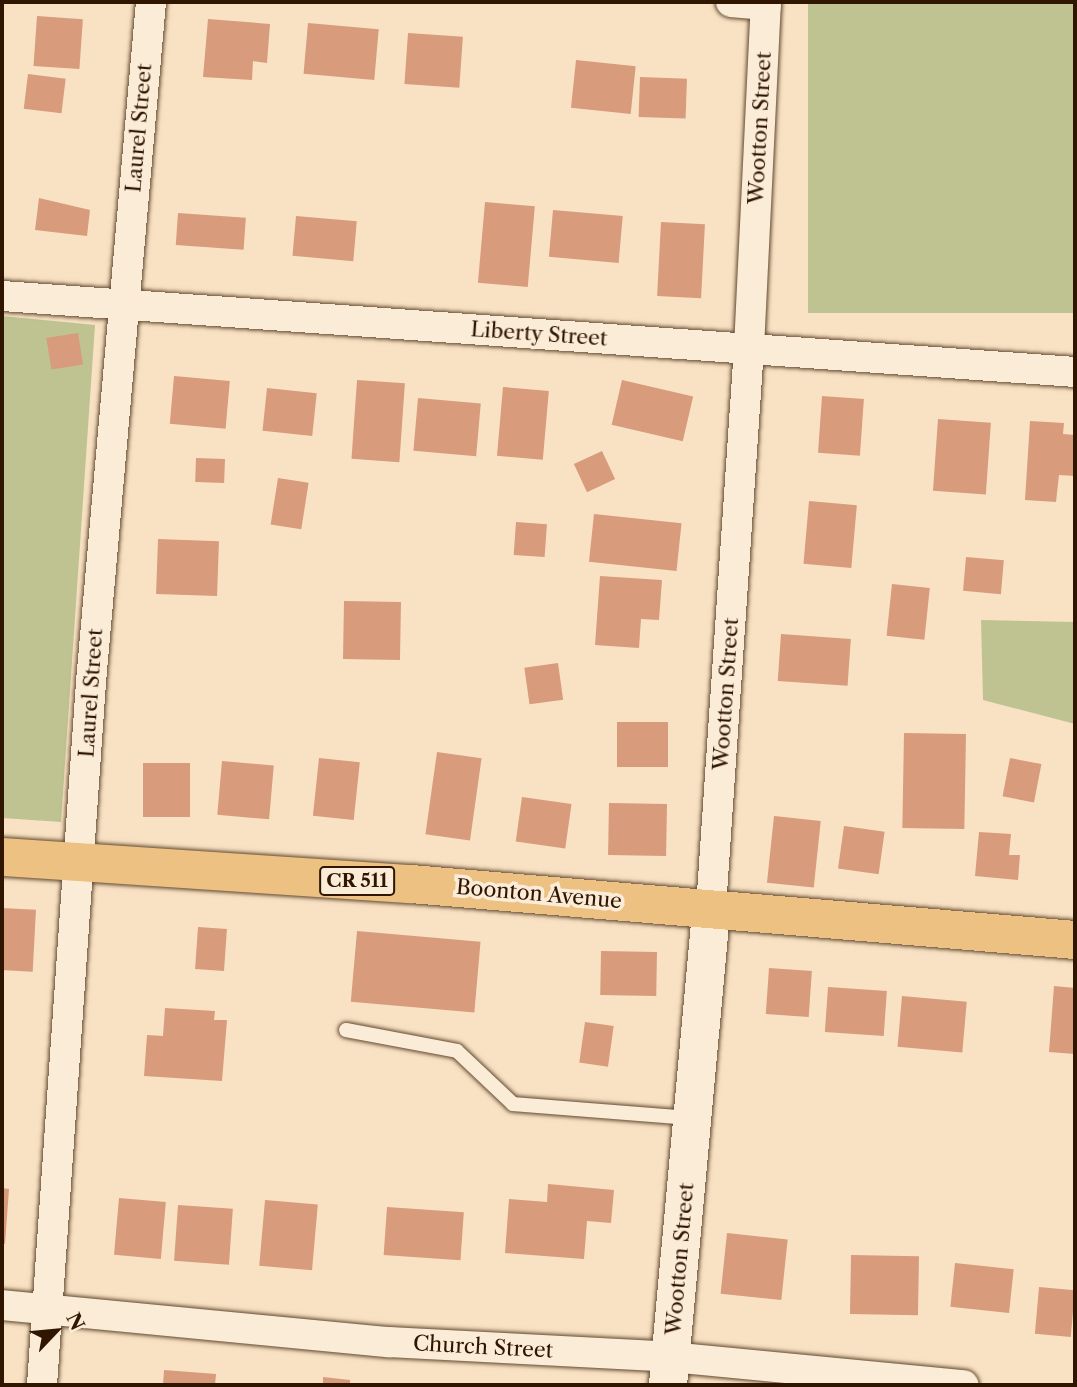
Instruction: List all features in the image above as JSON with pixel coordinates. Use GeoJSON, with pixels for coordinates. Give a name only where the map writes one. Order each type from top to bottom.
{"type":"FeatureCollection","features":[{"type":"Feature","properties":{"kind":"main road","name":"Boonton Avenue"},"geometry":{"type":"LineString","coordinates":[[2,857],[711,908],[1075,940]]}},
{"type":"Feature","properties":{"kind":"street","name":"Laurel Street"},"geometry":{"type":"LineString","coordinates":[[41,1385],[122,306],[151,2]]}},
{"type":"Feature","properties":{"kind":"street"},"geometry":{"type":"LineString","coordinates":[[731,2],[766,3]]}},
{"type":"Feature","properties":{"kind":"street","name":"Wootton Street"},"geometry":{"type":"LineString","coordinates":[[670,1371],[711,908],[749,348],[766,3]]}},
{"type":"Feature","properties":{"kind":"street","name":"Liberty Street"},"geometry":{"type":"LineString","coordinates":[[2,296],[1075,372]]}},
{"type":"Feature","properties":{"kind":"street","name":"Church Street"},"geometry":{"type":"LineString","coordinates":[[2,1305],[670,1371],[964,1385]]}},
{"type":"Feature","properties":{"kind":"lane"},"geometry":{"type":"LineString","coordinates":[[346,1030],[457,1051],[513,1104],[694,1118]]}},
{"type":"Feature","properties":{"kind":"green space"},"geometry":{"type":"Polygon","coordinates":[[[808,2],[1075,2],[1075,313],[808,313],[808,2]]]}},
{"type":"Feature","properties":{"kind":"green space"},"geometry":{"type":"Polygon","coordinates":[[[2,316],[95,325],[61,822],[2,818],[2,316]]]}},
{"type":"Feature","properties":{"kind":"green space"},"geometry":{"type":"Polygon","coordinates":[[[981,620],[1075,622],[1075,724],[983,700],[981,620]]]}},
{"type":"Feature","properties":{"kind":"building"},"geometry":{"type":"Polygon","coordinates":[[[37,16],[83,19],[79,69],[34,66],[37,16]]]}},
{"type":"Feature","properties":{"kind":"building"},"geometry":{"type":"Polygon","coordinates":[[[208,19],[270,24],[267,63],[253,61],[252,80],[203,77],[208,19]]]}},
{"type":"Feature","properties":{"kind":"building"},"geometry":{"type":"Polygon","coordinates":[[[308,23],[379,29],[374,80],[304,74],[308,23]]]}},
{"type":"Feature","properties":{"kind":"building"},"geometry":{"type":"Polygon","coordinates":[[[408,33],[463,37],[459,88],[404,84],[408,33]]]}},
{"type":"Feature","properties":{"kind":"building"},"geometry":{"type":"Polygon","coordinates":[[[576,60],[636,66],[631,114],[571,108],[576,60]]]}},
{"type":"Feature","properties":{"kind":"building"},"geometry":{"type":"Polygon","coordinates":[[[28,74],[66,79],[61,113],[24,109],[28,74]]]}},
{"type":"Feature","properties":{"kind":"building"},"geometry":{"type":"Polygon","coordinates":[[[640,77],[687,79],[686,119],[639,117],[640,77]]]}},
{"type":"Feature","properties":{"kind":"building"},"geometry":{"type":"Polygon","coordinates":[[[39,198],[90,210],[87,236],[35,230],[39,198]]]}},
{"type":"Feature","properties":{"kind":"building"},"geometry":{"type":"Polygon","coordinates":[[[485,202],[535,206],[528,287],[478,283],[485,202]]]}},
{"type":"Feature","properties":{"kind":"building"},"geometry":{"type":"Polygon","coordinates":[[[553,210],[623,216],[619,263],[549,257],[553,210]]]}},
{"type":"Feature","properties":{"kind":"building"},"geometry":{"type":"Polygon","coordinates":[[[178,213],[246,218],[244,250],[176,245],[178,213]]]}},
{"type":"Feature","properties":{"kind":"building"},"geometry":{"type":"Polygon","coordinates":[[[296,216],[357,221],[353,261],[293,256],[296,216]]]}},
{"type":"Feature","properties":{"kind":"building"},"geometry":{"type":"Polygon","coordinates":[[[661,222],[705,224],[701,298],[657,296],[661,222]]]}},
{"type":"Feature","properties":{"kind":"building"},"geometry":{"type":"Polygon","coordinates":[[[78,333],[83,365],[51,370],[46,338],[78,333]]]}},
{"type":"Feature","properties":{"kind":"building"},"geometry":{"type":"Polygon","coordinates":[[[174,376],[230,381],[226,429],[170,424],[174,376]]]}},
{"type":"Feature","properties":{"kind":"building"},"geometry":{"type":"Polygon","coordinates":[[[357,380],[405,383],[399,462],[351,459],[357,380]]]}},
{"type":"Feature","properties":{"kind":"building"},"geometry":{"type":"Polygon","coordinates":[[[622,380],[693,396],[683,441],[612,425],[622,380]]]}},
{"type":"Feature","properties":{"kind":"building"},"geometry":{"type":"Polygon","coordinates":[[[503,387],[549,391],[543,460],[497,456],[503,387]]]}},
{"type":"Feature","properties":{"kind":"building"},"geometry":{"type":"Polygon","coordinates":[[[267,388],[317,393],[312,436],[263,431],[267,388]]]}},
{"type":"Feature","properties":{"kind":"building"},"geometry":{"type":"Polygon","coordinates":[[[822,396],[864,399],[860,456],[818,453],[822,396]]]}},
{"type":"Feature","properties":{"kind":"building"},"geometry":{"type":"Polygon","coordinates":[[[418,398],[481,403],[476,456],[413,451],[418,398]]]}},
{"type":"Feature","properties":{"kind":"building"},"geometry":{"type":"Polygon","coordinates":[[[938,419],[991,423],[986,495],[933,491],[938,419]]]}},
{"type":"Feature","properties":{"kind":"building"},"geometry":{"type":"Polygon","coordinates":[[[1030,421],[1064,423],[1063,434],[1075,435],[1075,476],[1059,475],[1056,502],[1025,500],[1030,421]]]}},
{"type":"Feature","properties":{"kind":"building"},"geometry":{"type":"Polygon","coordinates":[[[602,451],[615,479],[587,492],[574,464],[602,451]]]}},
{"type":"Feature","properties":{"kind":"building"},"geometry":{"type":"Polygon","coordinates":[[[196,458],[225,459],[224,483],[195,482],[196,458]]]}},
{"type":"Feature","properties":{"kind":"building"},"geometry":{"type":"Polygon","coordinates":[[[278,478],[309,483],[301,529],[271,524],[278,478]]]}},
{"type":"Feature","properties":{"kind":"building"},"geometry":{"type":"Polygon","coordinates":[[[809,501],[857,505],[851,568],[804,564],[809,501]]]}},
{"type":"Feature","properties":{"kind":"building"},"geometry":{"type":"Polygon","coordinates":[[[594,514],[682,523],[677,571],[589,562],[594,514]]]}},
{"type":"Feature","properties":{"kind":"building"},"geometry":{"type":"Polygon","coordinates":[[[516,522],[547,524],[545,557],[514,555],[516,522]]]}},
{"type":"Feature","properties":{"kind":"building"},"geometry":{"type":"Polygon","coordinates":[[[158,539],[219,541],[217,596],[156,594],[158,539]]]}},
{"type":"Feature","properties":{"kind":"building"},"geometry":{"type":"Polygon","coordinates":[[[966,557],[1004,560],[1001,594],[963,591],[966,557]]]}},
{"type":"Feature","properties":{"kind":"building"},"geometry":{"type":"Polygon","coordinates":[[[600,576],[662,580],[659,620],[641,619],[639,648],[595,645],[600,576]]]}},
{"type":"Feature","properties":{"kind":"building"},"geometry":{"type":"Polygon","coordinates":[[[892,584],[930,588],[924,640],[887,636],[892,584]]]}},
{"type":"Feature","properties":{"kind":"building"},"geometry":{"type":"Polygon","coordinates":[[[344,601],[401,602],[400,660],[343,659],[344,601]]]}},
{"type":"Feature","properties":{"kind":"building"},"geometry":{"type":"Polygon","coordinates":[[[781,634],[851,639],[848,686],[778,681],[781,634]]]}},
{"type":"Feature","properties":{"kind":"building"},"geometry":{"type":"Polygon","coordinates":[[[558,663],[563,700],[529,704],[524,668],[558,663]]]}},
{"type":"Feature","properties":{"kind":"building"},"geometry":{"type":"Polygon","coordinates":[[[617,722],[668,722],[668,767],[617,767],[617,722]]]}},
{"type":"Feature","properties":{"kind":"building"},"geometry":{"type":"Polygon","coordinates":[[[904,733],[966,734],[964,829],[902,828],[904,733]]]}},
{"type":"Feature","properties":{"kind":"building"},"geometry":{"type":"Polygon","coordinates":[[[437,752],[482,758],[470,840],[425,834],[437,752]]]}},
{"type":"Feature","properties":{"kind":"building"},"geometry":{"type":"Polygon","coordinates":[[[319,758],[360,762],[354,820],[313,816],[319,758]]]}},
{"type":"Feature","properties":{"kind":"building"},"geometry":{"type":"Polygon","coordinates":[[[1010,758],[1041,764],[1034,802],[1003,796],[1010,758]]]}},
{"type":"Feature","properties":{"kind":"building"},"geometry":{"type":"Polygon","coordinates":[[[222,761],[274,766],[269,819],[217,815],[222,761]]]}},
{"type":"Feature","properties":{"kind":"building"},"geometry":{"type":"Polygon","coordinates":[[[143,763],[190,763],[190,817],[143,817],[143,763]]]}},
{"type":"Feature","properties":{"kind":"building"},"geometry":{"type":"Polygon","coordinates":[[[522,797],[572,804],[565,849],[516,842],[522,797]]]}},
{"type":"Feature","properties":{"kind":"building"},"geometry":{"type":"Polygon","coordinates":[[[609,803],[667,804],[666,856],[608,855],[609,803]]]}},
{"type":"Feature","properties":{"kind":"building"},"geometry":{"type":"Polygon","coordinates":[[[774,816],[821,821],[814,888],[767,883],[774,816]]]}},
{"type":"Feature","properties":{"kind":"building"},"geometry":{"type":"Polygon","coordinates":[[[844,826],[885,832],[879,874],[838,869],[844,826]]]}},
{"type":"Feature","properties":{"kind":"building"},"geometry":{"type":"Polygon","coordinates":[[[979,832],[1011,834],[1009,855],[1020,855],[1018,880],[975,876],[979,832]]]}},
{"type":"Feature","properties":{"kind":"building"},"geometry":{"type":"Polygon","coordinates":[[[2,908],[36,910],[33,972],[2,970],[2,908]]]}},
{"type":"Feature","properties":{"kind":"building"},"geometry":{"type":"Polygon","coordinates":[[[198,927],[227,929],[224,971],[195,969],[198,927]]]}},
{"type":"Feature","properties":{"kind":"building"},"geometry":{"type":"Polygon","coordinates":[[[357,931],[481,942],[474,1013],[351,1002],[357,931]]]}},
{"type":"Feature","properties":{"kind":"building"},"geometry":{"type":"Polygon","coordinates":[[[601,951],[657,952],[656,996],[600,995],[601,951]]]}},
{"type":"Feature","properties":{"kind":"building"},"geometry":{"type":"Polygon","coordinates":[[[769,968],[812,971],[809,1017],[766,1014],[769,968]]]}},
{"type":"Feature","properties":{"kind":"building"},"geometry":{"type":"Polygon","coordinates":[[[1054,986],[1075,988],[1075,1054],[1049,1052],[1054,986]]]}},
{"type":"Feature","properties":{"kind":"building"},"geometry":{"type":"Polygon","coordinates":[[[828,987],[887,991],[884,1036],[825,1032],[828,987]]]}},
{"type":"Feature","properties":{"kind":"building"},"geometry":{"type":"Polygon","coordinates":[[[902,996],[967,1002],[962,1052],[898,1047],[902,996]]]}},
{"type":"Feature","properties":{"kind":"building"},"geometry":{"type":"Polygon","coordinates":[[[165,1008],[215,1011],[214,1020],[227,1020],[222,1081],[144,1076],[147,1035],[163,1036],[165,1008]]]}},
{"type":"Feature","properties":{"kind":"building"},"geometry":{"type":"Polygon","coordinates":[[[585,1022],[614,1026],[608,1067],[579,1063],[585,1022]]]}},
{"type":"Feature","properties":{"kind":"building"},"geometry":{"type":"Polygon","coordinates":[[[548,1184],[614,1190],[611,1223],[587,1221],[584,1259],[505,1253],[509,1199],[547,1202],[548,1184]]]}},
{"type":"Feature","properties":{"kind":"building"},"geometry":{"type":"Polygon","coordinates":[[[2,1188],[9,1189],[5,1244],[2,1243],[2,1188]]]}},
{"type":"Feature","properties":{"kind":"building"},"geometry":{"type":"Polygon","coordinates":[[[119,1198],[166,1202],[161,1259],[114,1255],[119,1198]]]}},
{"type":"Feature","properties":{"kind":"building"},"geometry":{"type":"Polygon","coordinates":[[[265,1200],[318,1205],[312,1270],[259,1266],[265,1200]]]}},
{"type":"Feature","properties":{"kind":"building"},"geometry":{"type":"Polygon","coordinates":[[[178,1205],[233,1209],[229,1265],[174,1261],[178,1205]]]}},
{"type":"Feature","properties":{"kind":"building"},"geometry":{"type":"Polygon","coordinates":[[[387,1207],[464,1212],[460,1260],[384,1255],[387,1207]]]}},
{"type":"Feature","properties":{"kind":"building"},"geometry":{"type":"Polygon","coordinates":[[[727,1233],[788,1239],[781,1300],[721,1294],[727,1233]]]}},
{"type":"Feature","properties":{"kind":"building"},"geometry":{"type":"Polygon","coordinates":[[[851,1255],[919,1256],[918,1315],[850,1314],[851,1255]]]}},
{"type":"Feature","properties":{"kind":"building"},"geometry":{"type":"Polygon","coordinates":[[[955,1263],[1014,1269],[1009,1313],[950,1307],[955,1263]]]}},
{"type":"Feature","properties":{"kind":"building"},"geometry":{"type":"Polygon","coordinates":[[[1039,1287],[1075,1290],[1071,1337],[1035,1334],[1039,1287]]]}},
{"type":"Feature","properties":{"kind":"building"},"geometry":{"type":"Polygon","coordinates":[[[164,1370],[216,1374],[215,1385],[163,1385],[164,1370]]]}},
{"type":"Feature","properties":{"kind":"building"},"geometry":{"type":"Polygon","coordinates":[[[323,1377],[350,1380],[350,1385],[323,1385],[323,1377]]]}}]}
